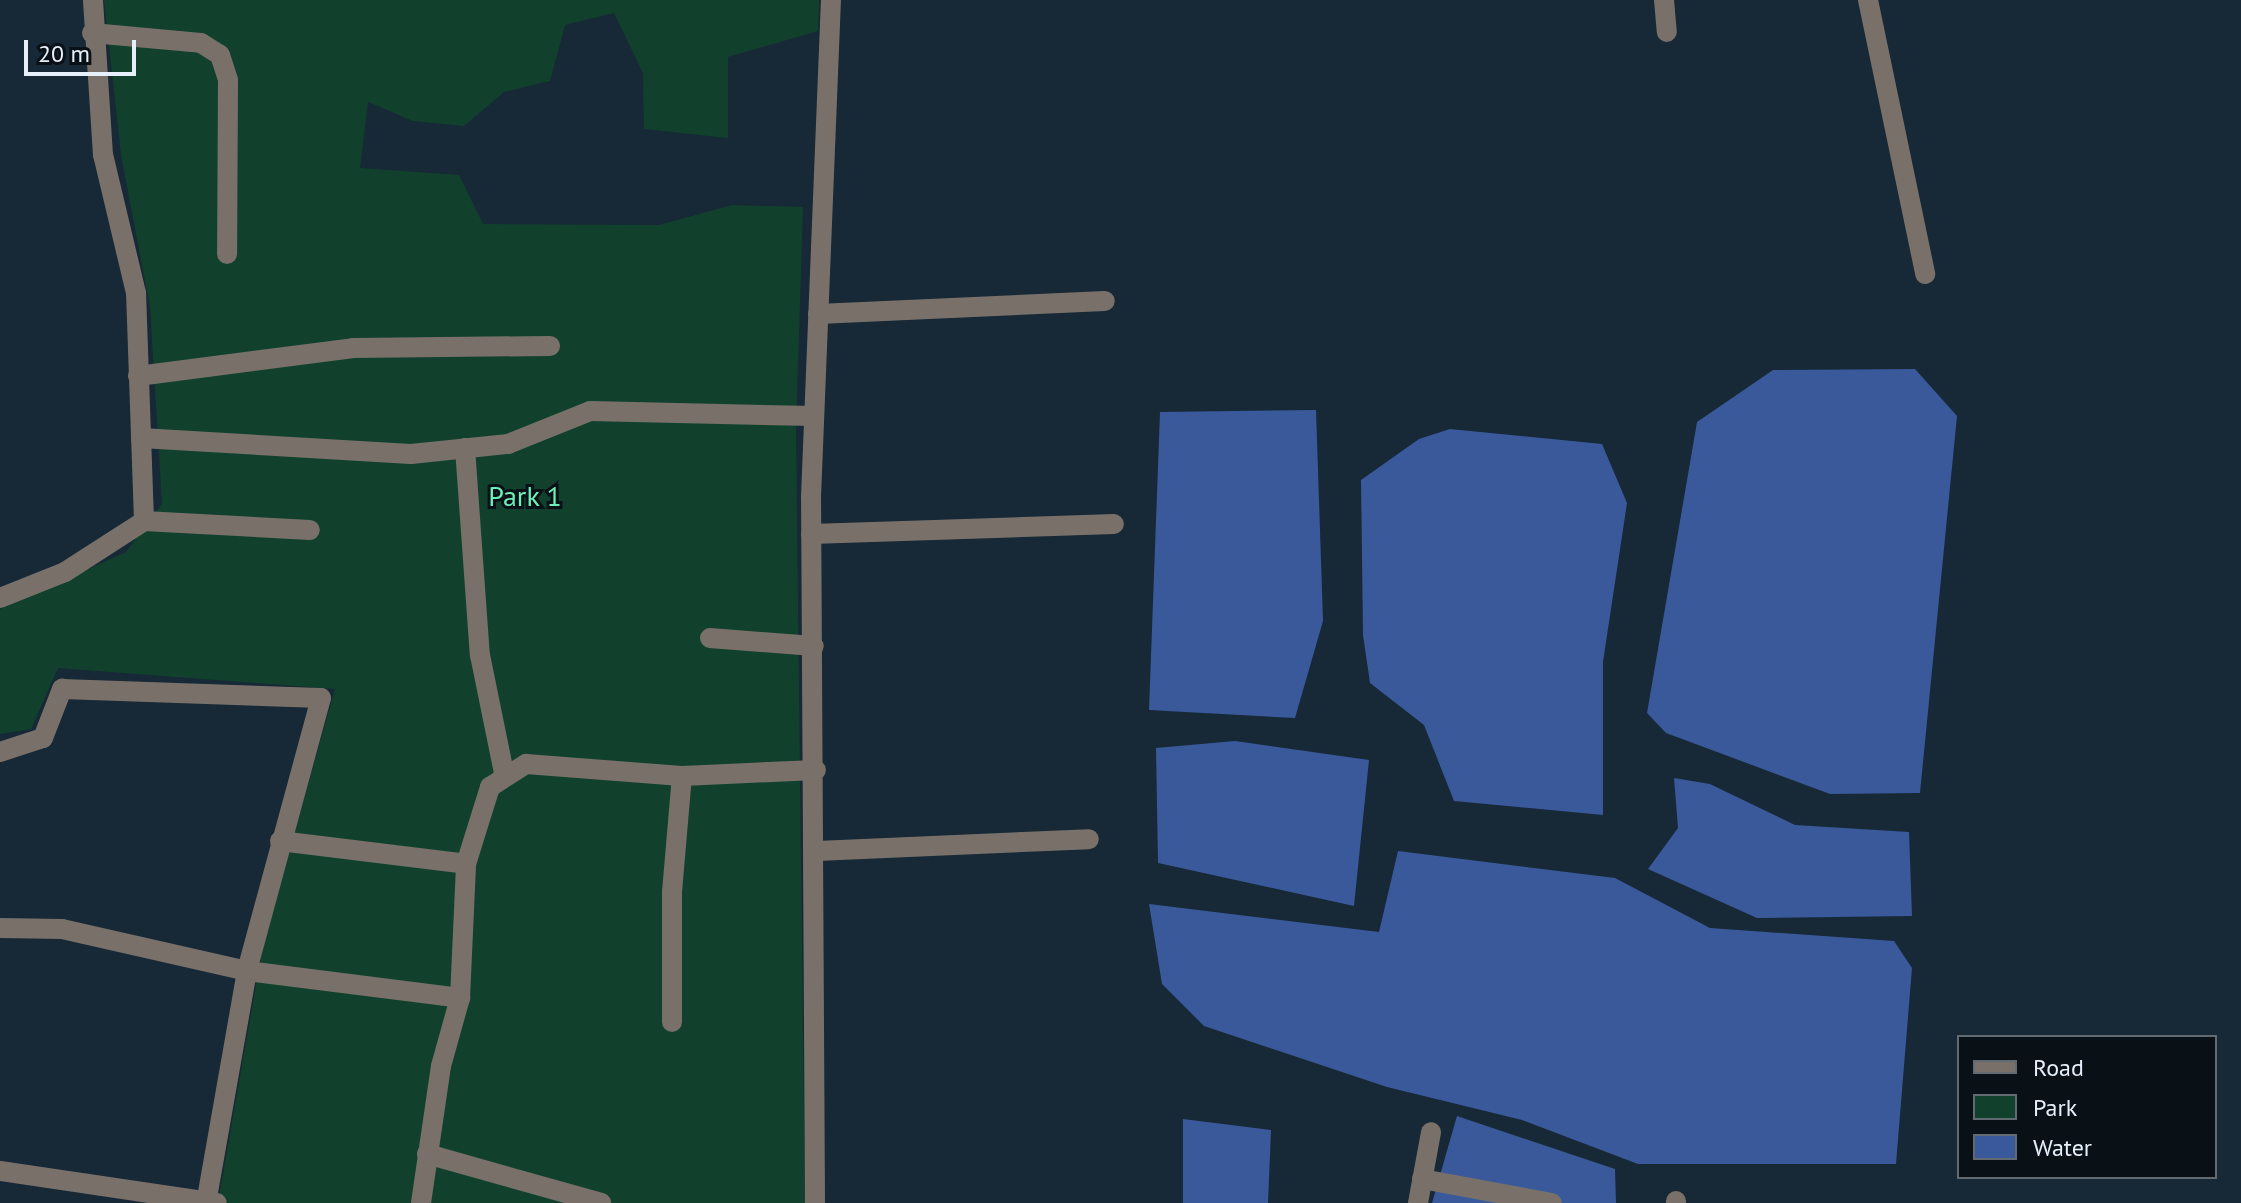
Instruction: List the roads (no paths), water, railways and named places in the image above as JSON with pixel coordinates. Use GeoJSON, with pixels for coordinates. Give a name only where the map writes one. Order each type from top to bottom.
{"type":"FeatureCollection","features":[{"type":"Feature","properties":{"kind":"street"},"geometry":{"type":"LineString","coordinates":[[93,0],[92,33],[103,155],[136,293],[144,521]]}},
{"type":"Feature","properties":{"kind":"street"},"geometry":{"type":"LineString","coordinates":[[815,1203],[817,851],[811,534],[831,0]]}},
{"type":"Feature","properties":{"kind":"street"},"geometry":{"type":"LineString","coordinates":[[1664,0],[1667,32]]}},
{"type":"Feature","properties":{"kind":"street"},"geometry":{"type":"LineString","coordinates":[[1868,0],[1925,274]]}},
{"type":"Feature","properties":{"kind":"street"},"geometry":{"type":"LineString","coordinates":[[92,33],[201,43],[220,55],[228,80],[227,254]]}},
{"type":"Feature","properties":{"kind":"street"},"geometry":{"type":"LineString","coordinates":[[818,314],[1105,301]]}},
{"type":"Feature","properties":{"kind":"street"},"geometry":{"type":"LineString","coordinates":[[138,376],[353,348],[550,346]]}},
{"type":"Feature","properties":{"kind":"street"},"geometry":{"type":"LineString","coordinates":[[141,438],[352,454],[508,444],[590,411],[814,416]]}},
{"type":"Feature","properties":{"kind":"street"},"geometry":{"type":"LineString","coordinates":[[465,448],[480,655],[504,773]]}},
{"type":"Feature","properties":{"kind":"street"},"geometry":{"type":"LineString","coordinates":[[0,598],[65,572],[144,521],[310,530]]}},
{"type":"Feature","properties":{"kind":"street"},"geometry":{"type":"LineString","coordinates":[[811,534],[1114,524]]}},
{"type":"Feature","properties":{"kind":"street"},"geometry":{"type":"LineString","coordinates":[[710,638],[814,646]]}},
{"type":"Feature","properties":{"kind":"street"},"geometry":{"type":"LineString","coordinates":[[0,752],[43,738],[62,689],[321,698],[247,971],[210,1202],[0,1171]]}},
{"type":"Feature","properties":{"kind":"street"},"geometry":{"type":"LineString","coordinates":[[421,1203],[427,1154],[460,998],[466,864],[490,787],[504,773],[526,764],[682,776],[816,770]]}},
{"type":"Feature","properties":{"kind":"street"},"geometry":{"type":"LineString","coordinates":[[672,1022],[672,892],[682,776]]}},
{"type":"Feature","properties":{"kind":"street"},"geometry":{"type":"LineString","coordinates":[[817,851],[1089,839]]}},
{"type":"Feature","properties":{"kind":"street"},"geometry":{"type":"LineString","coordinates":[[280,841],[466,864]]}},
{"type":"Feature","properties":{"kind":"street"},"geometry":{"type":"LineString","coordinates":[[0,928],[62,929],[247,971],[460,998]]}},
{"type":"Feature","properties":{"kind":"street"},"geometry":{"type":"LineString","coordinates":[[1418,1203],[1431,1132]]}},
{"type":"Feature","properties":{"kind":"street"},"geometry":{"type":"LineString","coordinates":[[427,1154],[601,1203]]}},
{"type":"Feature","properties":{"kind":"street"},"geometry":{"type":"LineString","coordinates":[[1422,1179],[1552,1203]]}},
{"type":"Feature","properties":{"kind":"water"},"geometry":{"type":"Polygon","coordinates":[[[1915,369],[1957,416],[1920,793],[1830,794],[1666,733],[1647,713],[1697,422],[1773,370],[1915,369]]]}},
{"type":"Feature","properties":{"kind":"water"},"geometry":{"type":"Polygon","coordinates":[[[1316,410],[1323,621],[1295,718],[1149,710],[1160,412],[1316,410]]]}},
{"type":"Feature","properties":{"kind":"water"},"geometry":{"type":"Polygon","coordinates":[[[1450,429],[1602,444],[1627,503],[1603,662],[1603,815],[1454,801],[1424,725],[1370,683],[1363,635],[1361,480],[1419,439],[1450,429]]]}},
{"type":"Feature","properties":{"kind":"water"},"geometry":{"type":"Polygon","coordinates":[[[1235,741],[1369,760],[1354,906],[1158,863],[1156,748],[1235,741]]]}},
{"type":"Feature","properties":{"kind":"water"},"geometry":{"type":"Polygon","coordinates":[[[1674,778],[1710,784],[1795,825],[1909,832],[1912,916],[1757,918],[1648,869],[1678,828],[1674,778]]]}},
{"type":"Feature","properties":{"kind":"water"},"geometry":{"type":"Polygon","coordinates":[[[1398,851],[1615,878],[1710,928],[1894,941],[1912,968],[1896,1164],[1638,1164],[1522,1120],[1387,1087],[1204,1026],[1162,984],[1149,904],[1379,932],[1398,851]]]}},
{"type":"Feature","properties":{"kind":"water"},"geometry":{"type":"Polygon","coordinates":[[[1457,1116],[1615,1169],[1616,1203],[1432,1203],[1457,1116]]]}},
{"type":"Feature","properties":{"kind":"water"},"geometry":{"type":"Polygon","coordinates":[[[1183,1119],[1271,1130],[1268,1203],[1183,1203],[1183,1119]]]}},
{"type":"Feature","properties":{"kind":"park label","name":"Park 1"},"geometry":{"type":"Point","coordinates":[525,496]}}]}
